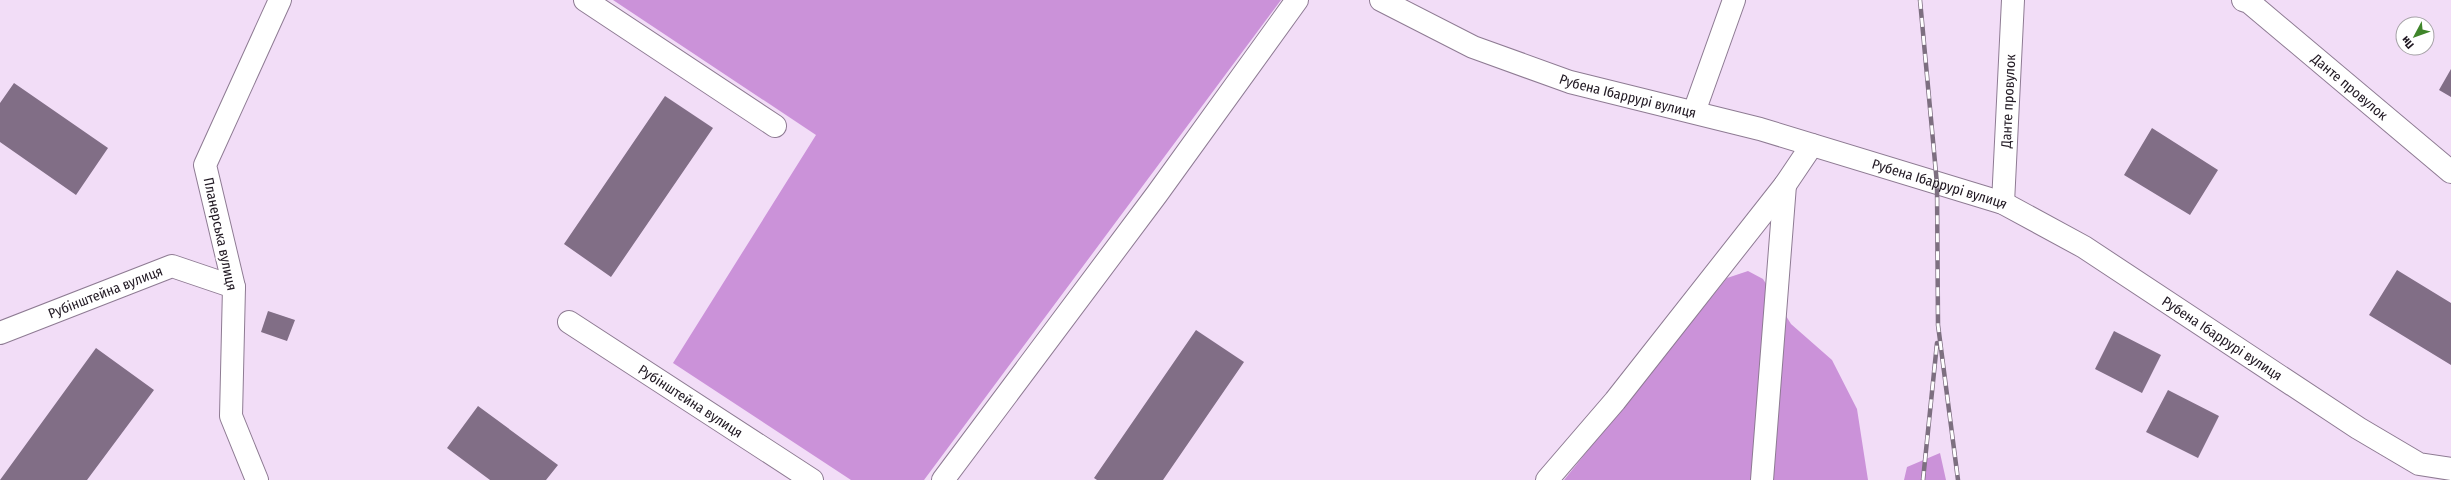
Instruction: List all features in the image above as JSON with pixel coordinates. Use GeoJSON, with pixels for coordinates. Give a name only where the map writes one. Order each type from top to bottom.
{"type":"FeatureCollection","features":[{"type":"Feature","properties":{"kind":"street","name":"Планерська вулиця"},"geometry":{"type":"LineString","coordinates":[[257,480],[231,416],[234,287],[205,165],[280,0]]}},
{"type":"Feature","properties":{"kind":"street"},"geometry":{"type":"LineString","coordinates":[[585,0],[775,126]]}},
{"type":"Feature","properties":{"kind":"street"},"geometry":{"type":"LineString","coordinates":[[943,480],[1157,194],[1297,0]]}},
{"type":"Feature","properties":{"kind":"street","name":"Рубена Ібаррурі вулиця"},"geometry":{"type":"LineString","coordinates":[[1381,0],[1473,47],[1570,82],[1694,112],[1812,145],[2003,203],[2084,247],[2358,428],[2419,464],[2451,469]]}},
{"type":"Feature","properties":{"kind":"street"},"geometry":{"type":"LineString","coordinates":[[1694,112],[1734,0]]}},
{"type":"Feature","properties":{"kind":"street","name":"Данте провулок"},"geometry":{"type":"LineString","coordinates":[[2003,203],[2013,0]]}},
{"type":"Feature","properties":{"kind":"street","name":"Данте провулок"},"geometry":{"type":"LineString","coordinates":[[2249,1],[2451,172]]}},
{"type":"Feature","properties":{"kind":"street"},"geometry":{"type":"LineString","coordinates":[[1547,480],[1615,401],[1785,185],[1812,145]]}},
{"type":"Feature","properties":{"kind":"street"},"geometry":{"type":"LineString","coordinates":[[1762,480],[1785,185]]}},
{"type":"Feature","properties":{"kind":"street","name":"Рубінштейна вулиця"},"geometry":{"type":"LineString","coordinates":[[0,333],[172,266],[234,287]]}},
{"type":"Feature","properties":{"kind":"street","name":"Рубінштейна вулиця"},"geometry":{"type":"LineString","coordinates":[[569,322],[812,480]]}},
{"type":"Feature","properties":{"kind":"shaded area"},"geometry":{"type":"Polygon","coordinates":[[[613,0],[1281,0],[924,480],[851,480],[673,363],[816,135],[613,0]]]}},
{"type":"Feature","properties":{"kind":"shaded area"},"geometry":{"type":"Polygon","coordinates":[[[1748,271],[1763,279],[1791,324],[1832,360],[1857,409],[1868,480],[1564,480],[1727,278],[1748,271]]]}},
{"type":"Feature","properties":{"kind":"shaded area"},"geometry":{"type":"Polygon","coordinates":[[[1940,453],[1946,480],[1904,480],[1907,467],[1940,453]]]}},
{"type":"Feature","properties":{"kind":"building"},"geometry":{"type":"Polygon","coordinates":[[[2451,69],[2451,97],[2439,90],[2451,69]]]}},
{"type":"Feature","properties":{"kind":"building"},"geometry":{"type":"Polygon","coordinates":[[[14,83],[108,148],[76,195],[0,142],[0,103],[14,83]]]}},
{"type":"Feature","properties":{"kind":"building"},"geometry":{"type":"Polygon","coordinates":[[[665,96],[713,128],[611,277],[564,244],[665,96]]]}},
{"type":"Feature","properties":{"kind":"building"},"geometry":{"type":"Polygon","coordinates":[[[2152,128],[2218,170],[2190,215],[2124,175],[2152,128]]]}},
{"type":"Feature","properties":{"kind":"building"},"geometry":{"type":"Polygon","coordinates":[[[2397,270],[2451,303],[2451,365],[2369,315],[2397,270]]]}},
{"type":"Feature","properties":{"kind":"building"},"geometry":{"type":"Polygon","coordinates":[[[268,311],[295,320],[287,341],[261,332],[268,311]]]}},
{"type":"Feature","properties":{"kind":"building"},"geometry":{"type":"Polygon","coordinates":[[[1196,330],[1244,362],[1163,480],[1097,480],[1094,478],[1196,330]]]}},
{"type":"Feature","properties":{"kind":"building"},"geometry":{"type":"Polygon","coordinates":[[[2114,331],[2161,355],[2142,393],[2095,369],[2114,331]]]}},
{"type":"Feature","properties":{"kind":"building"},"geometry":{"type":"Polygon","coordinates":[[[96,348],[154,390],[87,480],[0,480],[96,348]]]}},
{"type":"Feature","properties":{"kind":"building"},"geometry":{"type":"Polygon","coordinates":[[[2168,390],[2219,416],[2198,458],[2146,432],[2168,390]]]}},
{"type":"Feature","properties":{"kind":"building"},"geometry":{"type":"Polygon","coordinates":[[[478,406],[558,465],[546,480],[490,480],[447,448],[478,406]]]}},
{"type":"Feature","properties":{"kind":"railway"},"geometry":{"type":"LineString","coordinates":[[1920,0],[1937,184],[1938,325],[1958,480]]}},
{"type":"Feature","properties":{"kind":"railway"},"geometry":{"type":"LineString","coordinates":[[1923,480],[1937,343]]}}]}
